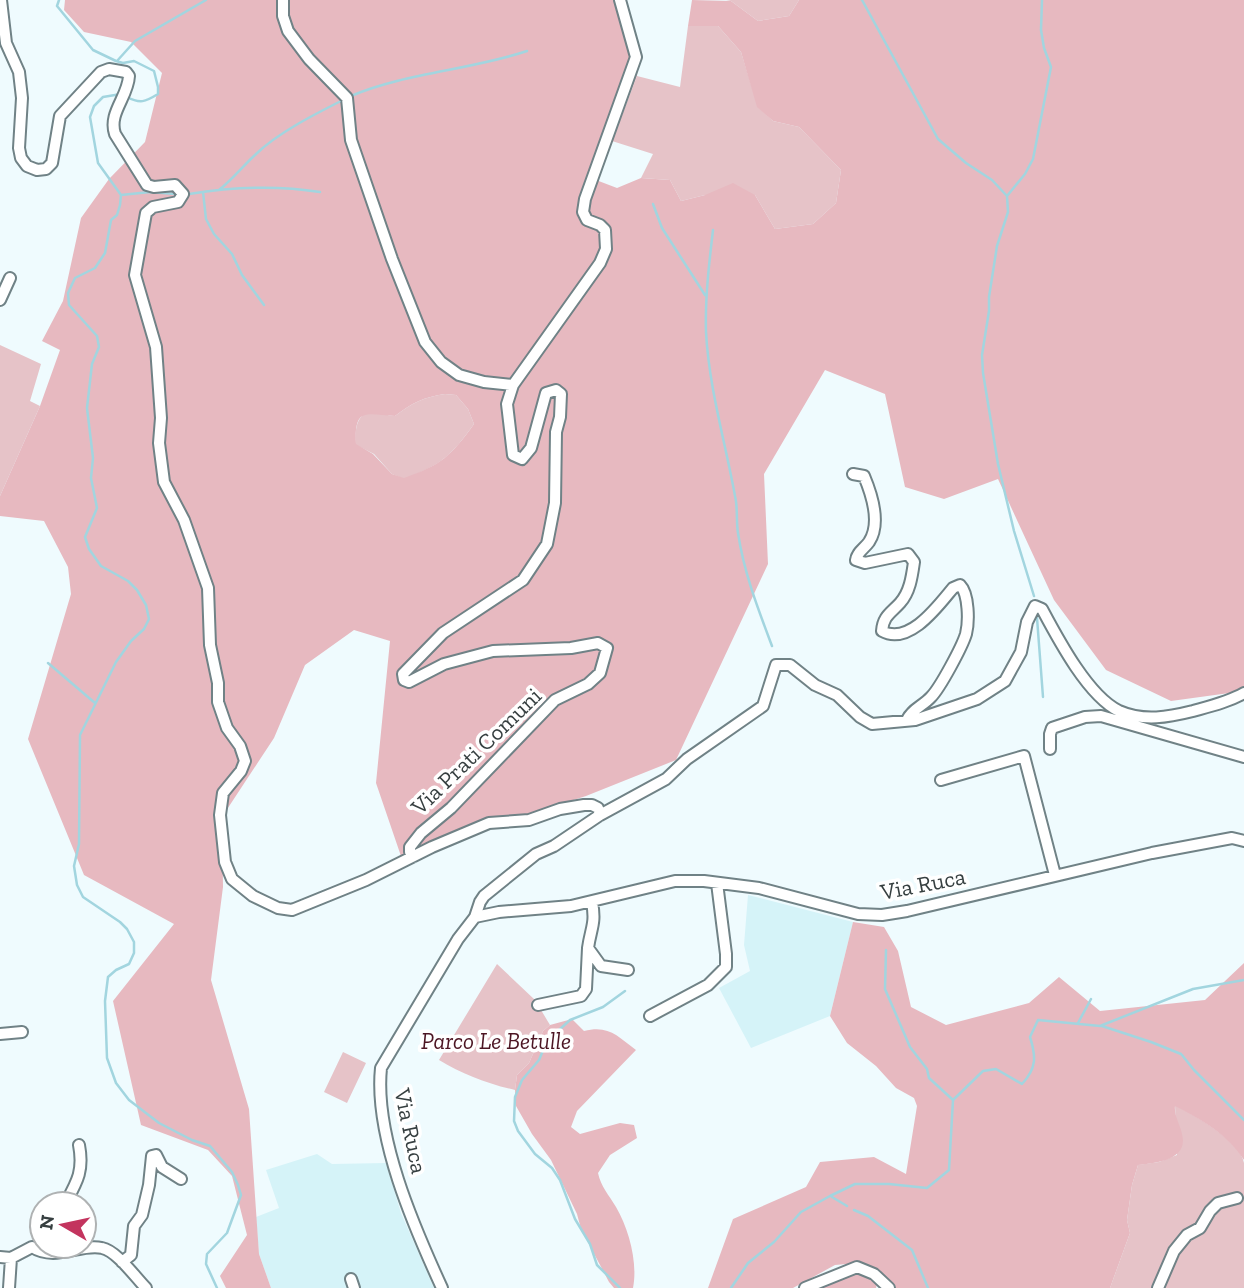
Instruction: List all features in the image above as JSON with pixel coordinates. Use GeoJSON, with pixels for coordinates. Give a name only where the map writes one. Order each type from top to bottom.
{"type":"FeatureCollection","features":[{"type":"Feature","properties":{"kind":"street"},"geometry":{"type":"LineString","coordinates":[[1,0],[6,43],[19,72],[22,99],[19,148],[21,158],[27,166],[37,170],[46,169],[52,163],[60,116],[101,72],[110,69],[126,72],[129,76],[125,94],[112,125],[115,134],[147,185],[175,185],[183,194],[178,202],[153,207],[146,214],[135,275],[156,347],[161,418],[159,443],[164,482],[184,520],[208,588],[210,645],[218,683],[218,702],[227,728],[240,746],[244,761],[241,771],[223,793],[220,815],[225,862],[232,879],[242,888],[278,908],[292,910],[366,880],[489,823],[529,820],[560,809],[584,805],[598,808],[600,815]]}},
{"type":"Feature","properties":{"kind":"street"},"geometry":{"type":"LineString","coordinates":[[284,0],[283,16],[288,31],[309,59],[347,98],[351,140],[391,259],[425,342],[441,362],[459,375],[484,382],[513,385]]}},
{"type":"Feature","properties":{"kind":"street","name":"Via Prati Comuni"},"geometry":{"type":"LineString","coordinates":[[414,856],[410,847],[421,833],[451,807],[555,700],[588,684],[600,673],[606,659],[607,648],[598,643],[570,648],[493,651],[444,664],[409,682],[404,680],[403,674],[443,633],[523,580],[547,544],[555,503],[555,450],[561,394],[556,390],[546,393],[531,447],[523,458],[513,455],[507,404],[513,385],[600,263],[606,249],[605,230],[587,220],[583,212],[585,199],[636,57],[620,0]]}},
{"type":"Feature","properties":{"kind":"street"},"geometry":{"type":"LineString","coordinates":[[0,300],[10,278]]}},
{"type":"Feature","properties":{"kind":"street"},"geometry":{"type":"LineString","coordinates":[[853,474],[864,476],[874,512],[874,530],[870,541],[857,555],[856,560],[865,563],[908,554],[914,562],[911,583],[901,603],[888,613],[882,631],[896,634],[913,629],[953,588],[960,585],[965,595],[966,635],[942,684],[907,720],[915,720],[977,699],[1005,681],[1021,652],[1027,622],[1035,606],[1042,609],[1063,649],[1098,694],[1118,710],[1143,718],[1168,718],[1228,701],[1244,693]]}},
{"type":"Feature","properties":{"kind":"street","name":"Via Ruca"},"geometry":{"type":"LineString","coordinates":[[442,1288],[411,1217],[395,1168],[379,1087],[380,1068],[458,939],[475,917],[484,896],[536,854],[666,779],[687,760],[763,706],[776,665],[790,665],[815,685],[837,695],[860,718],[872,724],[907,720]]}},
{"type":"Feature","properties":{"kind":"street"},"geometry":{"type":"LineString","coordinates":[[1050,749],[1052,728],[1085,717],[1101,716],[1244,757]]}},
{"type":"Feature","properties":{"kind":"street"},"geometry":{"type":"LineString","coordinates":[[941,780],[1024,756],[1055,876]]}},
{"type":"Feature","properties":{"kind":"street","name":"Via Ruca"},"geometry":{"type":"LineString","coordinates":[[475,917],[499,912],[571,906],[675,881],[759,888],[858,914],[882,915],[1232,838],[1244,841]]}},
{"type":"Feature","properties":{"kind":"street"},"geometry":{"type":"LineString","coordinates":[[650,1016],[708,985],[726,967],[716,883]]}},
{"type":"Feature","properties":{"kind":"street"},"geometry":{"type":"LineString","coordinates":[[538,1005],[581,996],[586,989],[590,933],[596,920],[592,902]]}},
{"type":"Feature","properties":{"kind":"street"},"geometry":{"type":"LineString","coordinates":[[588,948],[601,966],[628,970]]}},
{"type":"Feature","properties":{"kind":"street"},"geometry":{"type":"LineString","coordinates":[[0,1034],[22,1032]]}},
{"type":"Feature","properties":{"kind":"street"},"geometry":{"type":"LineString","coordinates":[[73,1190],[80,1177],[79,1145]]}},
{"type":"Feature","properties":{"kind":"street"},"geometry":{"type":"LineString","coordinates":[[122,1262],[131,1255],[134,1226],[142,1215],[152,1156],[156,1155],[162,1167],[181,1179]]}},
{"type":"Feature","properties":{"kind":"street"},"geometry":{"type":"LineString","coordinates":[[1158,1288],[1174,1251],[1187,1235],[1200,1228],[1210,1210],[1218,1203],[1237,1198]]}},
{"type":"Feature","properties":{"kind":"street"},"geometry":{"type":"LineString","coordinates":[[98,1248],[102,1248],[122,1262],[146,1288]]}},
{"type":"Feature","properties":{"kind":"street"},"geometry":{"type":"LineString","coordinates":[[9,1288],[6,1258],[28,1249]]}},
{"type":"Feature","properties":{"kind":"street"},"geometry":{"type":"LineString","coordinates":[[805,1288],[857,1268],[874,1274],[889,1288]]}},
{"type":"Feature","properties":{"kind":"shaded area"},"geometry":{"type":"Polygon","coordinates":[[[65,0],[624,0],[639,56],[637,76],[596,180],[617,188],[641,178],[670,180],[681,201],[705,195],[733,183],[755,195],[775,229],[813,224],[836,203],[841,170],[799,127],[773,121],[757,107],[741,52],[718,26],[688,26],[692,0],[731,1],[758,21],[789,16],[799,0],[1244,0],[1244,691],[1171,701],[1106,670],[1054,600],[998,479],[944,499],[905,487],[885,394],[825,370],[764,474],[768,564],[676,760],[586,796],[466,834],[403,862],[376,783],[390,641],[354,630],[305,665],[274,738],[222,817],[223,887],[211,980],[249,1109],[259,1254],[271,1288],[226,1288],[220,1276],[247,1235],[232,1176],[208,1150],[141,1125],[113,1001],[174,924],[84,875],[28,739],[71,594],[68,567],[44,521],[0,516],[0,496],[40,406],[60,350],[42,341],[63,301],[81,218],[109,179],[145,142],[162,73],[131,42],[84,32],[64,10],[65,0]],[[445,394],[424,399],[395,416],[364,415],[357,423],[356,444],[373,454],[392,474],[404,478],[427,469],[452,452],[474,424],[468,409],[456,395],[445,394]]]}},
{"type":"Feature","properties":{"kind":"shaded area"},"geometry":{"type":"Polygon","coordinates":[[[748,895],[853,922],[830,1016],[751,1048],[719,988],[750,971],[744,945],[748,895]]]}},
{"type":"Feature","properties":{"kind":"shaded area"},"geometry":{"type":"Polygon","coordinates":[[[853,922],[884,927],[898,951],[911,1007],[946,1025],[1029,1003],[1059,977],[1100,1011],[1205,1000],[1244,963],[1244,1160],[1213,1128],[1175,1106],[1182,1134],[1181,1150],[1169,1158],[1138,1165],[1127,1220],[1130,1233],[1110,1288],[894,1288],[879,1272],[858,1263],[835,1265],[793,1288],[708,1288],[733,1219],[806,1187],[820,1162],[874,1157],[906,1174],[917,1106],[914,1098],[896,1088],[876,1066],[847,1043],[830,1016],[853,922]]]}},
{"type":"Feature","properties":{"kind":"shaded area"},"geometry":{"type":"Polygon","coordinates":[[[572,1019],[584,1031],[606,1031],[618,1036],[636,1050],[577,1111],[571,1127],[580,1134],[620,1123],[634,1125],[637,1138],[610,1155],[598,1173],[603,1187],[621,1216],[628,1236],[633,1257],[633,1288],[614,1288],[609,1282],[581,1229],[577,1214],[551,1160],[516,1106],[517,1075],[529,1063],[543,1031],[550,1025],[572,1019]]]}},
{"type":"Feature","properties":{"kind":"shaded area"},"geometry":{"type":"Polygon","coordinates":[[[317,1154],[332,1164],[386,1163],[401,1213],[434,1288],[271,1288],[259,1254],[256,1217],[279,1208],[266,1170],[317,1154]]]}},
{"type":"Feature","properties":{"kind":"shaded area"},"geometry":{"type":"Polygon","coordinates":[[[852,1273],[864,1274],[877,1284],[876,1288],[817,1288],[852,1273]]]}},
{"type":"Feature","properties":{"kind":"green space"},"geometry":{"type":"Polygon","coordinates":[[[726,0],[799,0],[789,16],[758,21],[726,0]]]}},
{"type":"Feature","properties":{"kind":"green space"},"geometry":{"type":"Polygon","coordinates":[[[688,26],[718,26],[741,52],[758,107],[773,121],[799,127],[841,170],[836,203],[813,224],[775,229],[755,195],[705,195],[681,201],[670,180],[641,178],[653,154],[612,141],[637,76],[680,87],[688,26]]]}},
{"type":"Feature","properties":{"kind":"green space"},"geometry":{"type":"Polygon","coordinates":[[[0,345],[41,364],[30,401],[40,406],[0,496],[0,345]]]}},
{"type":"Feature","properties":{"kind":"green space"},"geometry":{"type":"Polygon","coordinates":[[[445,394],[456,395],[468,409],[474,424],[452,452],[436,464],[404,479],[392,474],[374,454],[356,445],[357,424],[366,413],[395,416],[418,401],[445,394]]]}},
{"type":"Feature","properties":{"kind":"green space","name":"Parco Le Betulle"},"geometry":{"type":"Polygon","coordinates":[[[497,964],[535,1000],[550,1025],[543,1031],[529,1063],[517,1075],[515,1090],[475,1078],[439,1060],[497,964]]]}},
{"type":"Feature","properties":{"kind":"green space"},"geometry":{"type":"Polygon","coordinates":[[[343,1052],[366,1063],[347,1103],[324,1092],[343,1052]]]}},
{"type":"Feature","properties":{"kind":"green space"},"geometry":{"type":"Polygon","coordinates":[[[1175,1105],[1226,1138],[1241,1155],[1244,1163],[1244,1197],[1237,1194],[1226,1198],[1213,1198],[1201,1220],[1170,1245],[1153,1288],[1110,1288],[1130,1233],[1127,1220],[1138,1165],[1159,1162],[1177,1155],[1175,1105]]]}},
{"type":"Feature","properties":{"kind":"green space"},"geometry":{"type":"Polygon","coordinates":[[[1244,1199],[1244,1288],[1163,1288],[1174,1256],[1218,1206],[1244,1199]]]}},
{"type":"Feature","properties":{"kind":"waterway"},"geometry":{"type":"LineString","coordinates":[[59,0],[57,6],[93,50],[123,63],[134,61],[154,71],[158,94],[142,101],[127,97]]}},
{"type":"Feature","properties":{"kind":"waterway"},"geometry":{"type":"LineString","coordinates":[[117,61],[135,41],[206,0]]}},
{"type":"Feature","properties":{"kind":"waterway"},"geometry":{"type":"LineString","coordinates":[[862,0],[938,139],[966,163],[992,180],[1007,196]]}},
{"type":"Feature","properties":{"kind":"waterway"},"geometry":{"type":"LineString","coordinates":[[1034,596],[1014,531],[998,464],[982,355],[997,246],[1008,212],[1007,196],[1033,159],[1051,67],[1041,30],[1042,0]]}},
{"type":"Feature","properties":{"kind":"waterway"},"geometry":{"type":"LineString","coordinates":[[351,96],[393,82],[527,51]]}},
{"type":"Feature","properties":{"kind":"waterway"},"geometry":{"type":"LineString","coordinates":[[121,94],[103,97],[94,106],[90,117],[98,163],[121,195],[120,205],[117,215],[111,220],[105,253],[95,268],[75,278],[68,293],[69,305],[97,336],[99,347],[92,364],[87,408],[93,458],[91,478],[97,508],[85,537],[89,549],[101,566],[128,581],[137,590],[146,605],[149,619],[144,629],[131,641],[116,662],[80,735],[79,844],[74,866],[77,885],[83,897],[120,922],[134,942],[134,953],[129,964],[108,977],[105,1001],[107,1058],[116,1083],[129,1100],[159,1123],[210,1146],[232,1172],[238,1185],[241,1195],[227,1233],[207,1254],[206,1264],[217,1288]]}},
{"type":"Feature","properties":{"kind":"waterway"},"geometry":{"type":"LineString","coordinates":[[219,190],[274,139],[345,99]]}},
{"type":"Feature","properties":{"kind":"waterway"},"geometry":{"type":"LineString","coordinates":[[189,194],[254,188],[320,192]]}},
{"type":"Feature","properties":{"kind":"waterway"},"geometry":{"type":"LineString","coordinates":[[121,195],[150,192],[176,194]]}},
{"type":"Feature","properties":{"kind":"waterway"},"geometry":{"type":"LineString","coordinates":[[203,192],[206,219],[214,234],[232,254],[242,275],[264,305]]}},
{"type":"Feature","properties":{"kind":"waterway"},"geometry":{"type":"LineString","coordinates":[[653,204],[662,228],[705,295]]}},
{"type":"Feature","properties":{"kind":"waterway"},"geometry":{"type":"LineString","coordinates":[[713,230],[706,319],[710,374],[736,501],[738,533],[744,562],[772,646]]}},
{"type":"Feature","properties":{"kind":"waterway"},"geometry":{"type":"LineString","coordinates":[[1037,618],[1043,697]]}},
{"type":"Feature","properties":{"kind":"waterway"},"geometry":{"type":"LineString","coordinates":[[48,663],[95,703]]}},
{"type":"Feature","properties":{"kind":"waterway"},"geometry":{"type":"LineString","coordinates":[[886,950],[885,989],[910,1047],[927,1069],[929,1078],[953,1100]]}},
{"type":"Feature","properties":{"kind":"waterway"},"geometry":{"type":"LineString","coordinates":[[731,1288],[748,1263],[774,1242],[801,1212],[830,1196],[855,1184],[927,1188],[949,1170],[953,1100],[983,1071],[996,1069],[1022,1084],[1033,1067],[1030,1037],[1038,1020],[1100,1026],[1193,989],[1244,980]]}},
{"type":"Feature","properties":{"kind":"waterway"},"geometry":{"type":"LineString","coordinates":[[620,1288],[597,1265],[560,1180],[552,1168],[535,1154],[514,1121],[515,1097],[522,1080],[539,1060],[549,1036],[570,1020],[603,1007],[625,991]]}},
{"type":"Feature","properties":{"kind":"waterway"},"geometry":{"type":"LineString","coordinates":[[1078,1023],[1091,999]]}},
{"type":"Feature","properties":{"kind":"waterway"},"geometry":{"type":"LineString","coordinates":[[1102,1026],[1181,1054]]}},
{"type":"Feature","properties":{"kind":"waterway"},"geometry":{"type":"LineString","coordinates":[[1182,1055],[1244,1120]]}},
{"type":"Feature","properties":{"kind":"waterway"},"geometry":{"type":"LineString","coordinates":[[832,1197],[847,1206]]}},
{"type":"Feature","properties":{"kind":"waterway"},"geometry":{"type":"LineString","coordinates":[[854,1210],[868,1216],[912,1250],[928,1288]]}}]}
